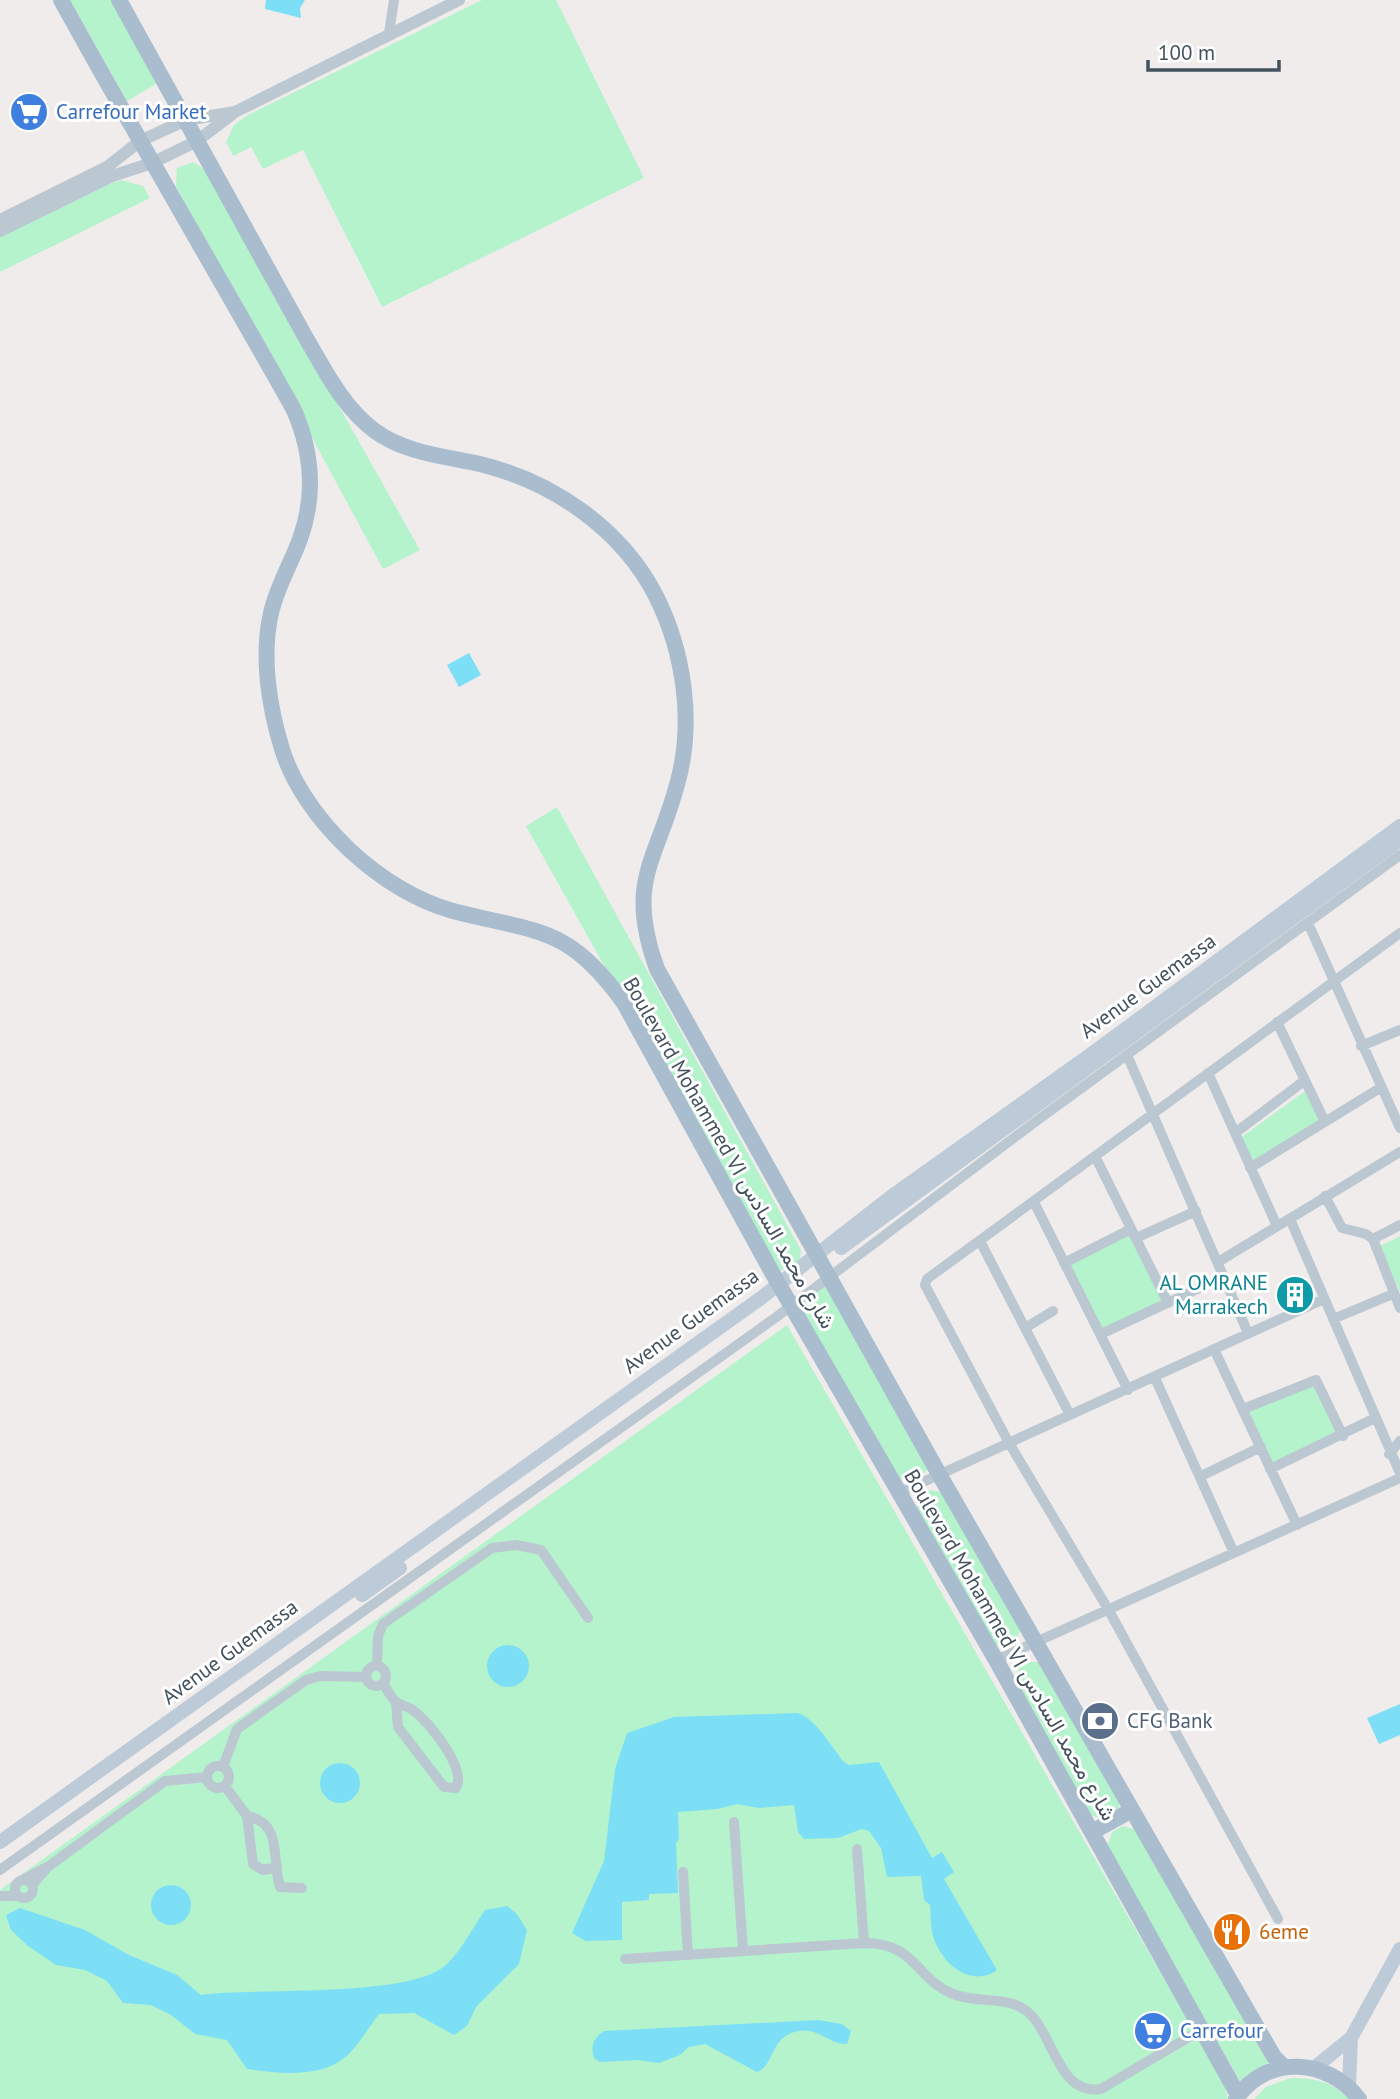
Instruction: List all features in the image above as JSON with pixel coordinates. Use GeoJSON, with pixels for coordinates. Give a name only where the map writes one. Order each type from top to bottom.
{"type":"FeatureCollection","features":[{"type":"Feature","properties":{"kind":"main road","name":"Boulevard Mohammed VI شارع محمد السادس"},"geometry":{"type":"LineString","coordinates":[[61,0],[294,410],[308,452],[309,508],[300,539],[281,581],[267,640],[272,708],[282,751],[293,773],[311,805],[335,837],[362,863],[403,889],[452,911],[533,928],[571,947],[593,964],[624,1003],[784,1294],[996,1660],[1201,2030],[1212,2044],[1237,2097]]}},
{"type":"Feature","properties":{"kind":"main road","name":"Boulevard Mohammed VI شارع محمد السادس"},"geometry":{"type":"LineString","coordinates":[[119,0],[306,338],[334,386],[356,415],[377,432],[405,446],[508,472],[564,498],[603,528],[618,544],[638,566],[656,597],[680,663],[685,733],[678,780],[647,870],[642,915],[647,941],[657,969],[939,1474],[1038,1641],[1252,2022],[1274,2057],[1284,2067]]}},
{"type":"Feature","properties":{"kind":"main road","name":"Avenue Guemassa"},"geometry":{"type":"LineString","coordinates":[[822,1265],[892,1196],[1090,1055],[1400,826]]}},
{"type":"Feature","properties":{"kind":"main road","name":"Avenue Guemassa"},"geometry":{"type":"LineString","coordinates":[[0,1853],[784,1294],[1400,840]]}},
{"type":"Feature","properties":{"kind":"main road","name":"Avenue Guemassa"},"geometry":{"type":"LineString","coordinates":[[0,1842],[784,1294]]}},
{"type":"Feature","properties":{"kind":"main road"},"geometry":{"type":"LineString","coordinates":[[1092,1832],[1132,1810]]}},
{"type":"Feature","properties":{"kind":"main road"},"geometry":{"type":"LineString","coordinates":[[1314,2068],[1351,2038],[1400,1949]]}},
{"type":"Feature","properties":{"kind":"main road"},"geometry":{"type":"LineString","coordinates":[[1351,2038],[1354,2093]]}},
{"type":"Feature","properties":{"kind":"main road"},"geometry":{"type":"LineString","coordinates":[[1237,2097],[1263,2074],[1284,2067],[1314,2068],[1333,2075],[1354,2093]]}},
{"type":"Feature","properties":{"kind":"street"},"geometry":{"type":"LineString","coordinates":[[389,33],[394,0]]}},
{"type":"Feature","properties":{"kind":"street"},"geometry":{"type":"LineString","coordinates":[[0,231],[112,176],[152,163],[197,141],[235,112],[458,0]]}},
{"type":"Feature","properties":{"kind":"street"},"geometry":{"type":"LineString","coordinates":[[0,220],[107,167],[139,141],[186,120],[235,112]]}},
{"type":"Feature","properties":{"kind":"street","name":"Avenue Guemassa"},"geometry":{"type":"LineString","coordinates":[[0,1870],[822,1265],[1127,1055],[1400,855]]}},
{"type":"Feature","properties":{"kind":"street"},"geometry":{"type":"LineString","coordinates":[[1308,923],[1400,1128]]}},
{"type":"Feature","properties":{"kind":"street"},"geometry":{"type":"LineString","coordinates":[[1278,1919],[1108,1609],[1009,1443],[925,1285],[927,1279],[1400,933]]}},
{"type":"Feature","properties":{"kind":"street"},"geometry":{"type":"LineString","coordinates":[[1277,1022],[1325,1122]]}},
{"type":"Feature","properties":{"kind":"street"},"geometry":{"type":"LineString","coordinates":[[1361,1045],[1400,1030]]}},
{"type":"Feature","properties":{"kind":"street"},"geometry":{"type":"LineString","coordinates":[[1127,1055],[1155,1113],[1248,1333]]}},
{"type":"Feature","properties":{"kind":"street"},"geometry":{"type":"LineString","coordinates":[[1208,1073],[1277,1226]]}},
{"type":"Feature","properties":{"kind":"street"},"geometry":{"type":"LineString","coordinates":[[1235,1133],[1304,1081]]}},
{"type":"Feature","properties":{"kind":"street"},"geometry":{"type":"LineString","coordinates":[[1250,1168],[1380,1088]]}},
{"type":"Feature","properties":{"kind":"street"},"geometry":{"type":"LineString","coordinates":[[1218,1262],[1400,1152]]}},
{"type":"Feature","properties":{"kind":"street"},"geometry":{"type":"LineString","coordinates":[[1095,1156],[1168,1303]]}},
{"type":"Feature","properties":{"kind":"street"},"geometry":{"type":"LineString","coordinates":[[1325,1196],[1342,1228],[1366,1234],[1374,1239],[1400,1308]]}},
{"type":"Feature","properties":{"kind":"street"},"geometry":{"type":"LineString","coordinates":[[1034,1202],[1128,1390]]}},
{"type":"Feature","properties":{"kind":"street"},"geometry":{"type":"LineString","coordinates":[[1064,1263],[1196,1211]]}},
{"type":"Feature","properties":{"kind":"street"},"geometry":{"type":"LineString","coordinates":[[1290,1219],[1389,1454],[1400,1473]]}},
{"type":"Feature","properties":{"kind":"street"},"geometry":{"type":"LineString","coordinates":[[1374,1239],[1400,1225]]}},
{"type":"Feature","properties":{"kind":"street"},"geometry":{"type":"LineString","coordinates":[[980,1241],[1070,1415]]}},
{"type":"Feature","properties":{"kind":"street"},"geometry":{"type":"LineString","coordinates":[[1101,1334],[1223,1277]]}},
{"type":"Feature","properties":{"kind":"street"},"geometry":{"type":"LineString","coordinates":[[1333,1319],[1393,1294]]}},
{"type":"Feature","properties":{"kind":"street"},"geometry":{"type":"LineString","coordinates":[[899,1493],[1324,1299]]}},
{"type":"Feature","properties":{"kind":"street"},"geometry":{"type":"LineString","coordinates":[[1025,1328],[1053,1311]]}},
{"type":"Feature","properties":{"kind":"street"},"geometry":{"type":"LineString","coordinates":[[1214,1349],[1297,1525]]}},
{"type":"Feature","properties":{"kind":"street"},"geometry":{"type":"LineString","coordinates":[[1155,1378],[1234,1553]]}},
{"type":"Feature","properties":{"kind":"street"},"geometry":{"type":"LineString","coordinates":[[1243,1409],[1316,1380],[1343,1436]]}},
{"type":"Feature","properties":{"kind":"street"},"geometry":{"type":"LineString","coordinates":[[1270,1469],[1343,1436],[1375,1418]]}},
{"type":"Feature","properties":{"kind":"street"},"geometry":{"type":"LineString","coordinates":[[1389,1454],[1400,1441]]}},
{"type":"Feature","properties":{"kind":"street"},"geometry":{"type":"LineString","coordinates":[[1201,1476],[1261,1447]]}},
{"type":"Feature","properties":{"kind":"street"},"geometry":{"type":"LineString","coordinates":[[996,1660],[1400,1478]]}},
{"type":"Feature","properties":{"kind":"street"},"geometry":{"type":"LineString","coordinates":[[377,1666],[378,1636],[383,1625],[492,1548],[516,1545],[541,1550],[588,1618]]}},
{"type":"Feature","properties":{"kind":"street"},"geometry":{"type":"LineString","coordinates":[[377,1666],[368,1670],[367,1676],[374,1685],[383,1683]]}},
{"type":"Feature","properties":{"kind":"street"},"geometry":{"type":"LineString","coordinates":[[377,1666],[386,1672],[383,1683],[396,1703],[416,1712],[456,1763],[459,1773],[456,1788],[448,1789],[441,1784],[398,1727],[396,1703]]}},
{"type":"Feature","properties":{"kind":"street"},"geometry":{"type":"LineString","coordinates":[[223,1767],[237,1729],[306,1679],[367,1676]]}},
{"type":"Feature","properties":{"kind":"street"},"geometry":{"type":"LineString","coordinates":[[207,1777],[212,1768],[223,1767]]}},
{"type":"Feature","properties":{"kind":"street"},"geometry":{"type":"LineString","coordinates":[[223,1767],[229,1776],[225,1786]]}},
{"type":"Feature","properties":{"kind":"street"},"geometry":{"type":"LineString","coordinates":[[207,1777],[214,1787],[225,1786]]}},
{"type":"Feature","properties":{"kind":"street"},"geometry":{"type":"LineString","coordinates":[[0,1896],[16,1891],[165,1781],[207,1777]]}},
{"type":"Feature","properties":{"kind":"street"},"geometry":{"type":"LineString","coordinates":[[225,1786],[247,1816],[253,1864],[260,1870],[277,1867]]}},
{"type":"Feature","properties":{"kind":"street"},"geometry":{"type":"LineString","coordinates":[[247,1816],[260,1820],[275,1839],[282,1889],[302,1888]]}},
{"type":"Feature","properties":{"kind":"street"},"geometry":{"type":"LineString","coordinates":[[733,1822],[743,1951]]}},
{"type":"Feature","properties":{"kind":"street"},"geometry":{"type":"LineString","coordinates":[[857,1849],[864,1943]]}},
{"type":"Feature","properties":{"kind":"street"},"geometry":{"type":"LineString","coordinates":[[683,1872],[688,1955]]}},
{"type":"Feature","properties":{"kind":"street"},"geometry":{"type":"LineString","coordinates":[[16,1891],[28,1897],[32,1892],[28,1882]]}},
{"type":"Feature","properties":{"kind":"street"},"geometry":{"type":"LineString","coordinates":[[625,1959],[864,1943],[889,1945],[903,1952],[932,1981],[954,1994],[1013,2003],[1027,2010],[1044,2032],[1067,2075],[1081,2088],[1101,2089],[1201,2030]]}},
{"type":"Feature","properties":{"kind":"green space"},"geometry":{"type":"Polygon","coordinates":[[[70,0],[112,0],[158,83],[127,101],[70,0]]]}},
{"type":"Feature","properties":{"kind":"green space"},"geometry":{"type":"Polygon","coordinates":[[[482,0],[556,0],[644,178],[382,307],[303,150],[263,169],[251,147],[233,156],[226,142],[234,125],[248,115],[482,0]]]}},
{"type":"Feature","properties":{"kind":"green space"},"geometry":{"type":"Polygon","coordinates":[[[193,162],[206,170],[420,550],[383,569],[176,186],[177,168],[193,162]]]}},
{"type":"Feature","properties":{"kind":"green space"},"geometry":{"type":"Polygon","coordinates":[[[121,180],[143,186],[150,198],[0,272],[0,236],[102,186],[121,180]]]}},
{"type":"Feature","properties":{"kind":"green space"},"geometry":{"type":"Polygon","coordinates":[[[557,807],[801,1250],[800,1260],[780,1271],[767,1257],[526,826],[557,807]]]}},
{"type":"Feature","properties":{"kind":"green space"},"geometry":{"type":"Polygon","coordinates":[[[1305,1091],[1322,1126],[1253,1169],[1239,1139],[1305,1091]]]}},
{"type":"Feature","properties":{"kind":"green space"},"geometry":{"type":"Polygon","coordinates":[[[1129,1234],[1162,1300],[1102,1331],[1068,1264],[1129,1234]]]}},
{"type":"Feature","properties":{"kind":"green space"},"geometry":{"type":"Polygon","coordinates":[[[1400,1236],[1400,1292],[1380,1246],[1400,1236]]]}},
{"type":"Feature","properties":{"kind":"green space"},"geometry":{"type":"Polygon","coordinates":[[[828,1283],[927,1461],[927,1470],[916,1482],[897,1478],[799,1305],[828,1283]]]}},
{"type":"Feature","properties":{"kind":"green space"},"geometry":{"type":"Polygon","coordinates":[[[787,1325],[1193,2029],[1225,2087],[1228,2099],[0,2099],[0,1890],[787,1325]]]}},
{"type":"Feature","properties":{"kind":"green space"},"geometry":{"type":"Polygon","coordinates":[[[1315,1382],[1341,1435],[1273,1465],[1248,1410],[1315,1382]]]}},
{"type":"Feature","properties":{"kind":"green space"},"geometry":{"type":"Polygon","coordinates":[[[930,1490],[946,1493],[1022,1626],[1015,1642],[1000,1647],[991,1641],[917,1513],[917,1501],[930,1490]]]}},
{"type":"Feature","properties":{"kind":"green space"},"geometry":{"type":"Polygon","coordinates":[[[1028,1662],[1038,1662],[1045,1668],[1120,1797],[1119,1807],[1112,1814],[1101,1818],[1088,1813],[1014,1684],[1019,1667],[1028,1662]]]}},
{"type":"Feature","properties":{"kind":"green space"},"geometry":{"type":"Polygon","coordinates":[[[1123,1826],[1138,1830],[1269,2065],[1241,2083],[1107,1848],[1112,1832],[1123,1826]]]}},
{"type":"Feature","properties":{"kind":"green space"},"geometry":{"type":"Polygon","coordinates":[[[1290,2078],[1322,2082],[1336,2088],[1349,2099],[1254,2099],[1266,2087],[1290,2078]]]}},
{"type":"Feature","properties":{"kind":"water"},"geometry":{"type":"Polygon","coordinates":[[[266,0],[305,0],[300,8],[301,18],[265,9],[266,0]]]}},
{"type":"Feature","properties":{"kind":"water"},"geometry":{"type":"Polygon","coordinates":[[[469,653],[481,675],[459,687],[447,665],[469,653]]]}},
{"type":"Feature","properties":{"kind":"water"},"geometry":{"type":"Polygon","coordinates":[[[508,1645],[523,1651],[529,1666],[523,1681],[508,1687],[493,1681],[487,1666],[493,1651],[508,1645]]]}},
{"type":"Feature","properties":{"kind":"water"},"geometry":{"type":"Polygon","coordinates":[[[1400,1704],[1400,1735],[1379,1744],[1367,1718],[1400,1704]]]}},
{"type":"Feature","properties":{"kind":"water"},"geometry":{"type":"Polygon","coordinates":[[[797,1713],[817,1727],[849,1765],[879,1762],[932,1858],[942,1852],[954,1872],[944,1879],[997,1970],[987,1975],[968,1975],[951,1965],[938,1949],[933,1935],[930,1905],[924,1900],[921,1876],[887,1877],[881,1848],[869,1831],[862,1829],[838,1838],[804,1839],[798,1832],[794,1805],[759,1808],[737,1804],[718,1809],[678,1812],[678,1893],[649,1894],[649,1900],[622,1902],[622,1940],[586,1941],[572,1933],[604,1861],[615,1769],[627,1733],[674,1717],[797,1713]]]}},
{"type":"Feature","properties":{"kind":"water"},"geometry":{"type":"Polygon","coordinates":[[[340,1763],[348,1764],[354,1769],[359,1775],[359,1791],[354,1797],[348,1802],[340,1803],[332,1802],[326,1797],[321,1791],[320,1783],[321,1775],[326,1769],[332,1764],[340,1763]]]}},
{"type":"Feature","properties":{"kind":"water"},"geometry":{"type":"Polygon","coordinates":[[[171,1885],[179,1886],[185,1891],[190,1897],[190,1913],[185,1919],[179,1924],[171,1925],[163,1924],[157,1919],[152,1913],[151,1905],[152,1897],[157,1891],[163,1886],[171,1885]]]}},
{"type":"Feature","properties":{"kind":"water"},"geometry":{"type":"Polygon","coordinates":[[[507,1906],[517,1914],[527,1930],[519,1964],[476,2007],[467,2026],[454,2035],[414,2013],[379,2014],[346,2057],[318,2070],[294,2073],[247,2069],[227,2040],[195,2034],[171,2015],[151,2005],[123,2003],[107,1981],[85,1970],[56,1965],[28,1946],[11,1930],[6,1915],[20,1908],[85,1930],[129,1955],[177,1975],[201,1995],[332,1990],[403,1982],[430,1974],[448,1963],[485,1910],[507,1906]]]}},
{"type":"Feature","properties":{"kind":"water"},"geometry":{"type":"Polygon","coordinates":[[[819,2020],[842,2024],[851,2031],[847,2044],[835,2042],[812,2031],[789,2034],[777,2045],[763,2069],[757,2072],[705,2044],[689,2047],[680,2055],[659,2063],[637,2060],[600,2062],[594,2058],[592,2049],[598,2036],[604,2031],[819,2020]]]}},
{"type":"Feature","properties":{"kind":"place","name":"Carrefour Market"},"geometry":{"type":"Point","coordinates":[29,112]}},
{"type":"Feature","properties":{"kind":"place","name":"AL OMRANE Marrakech"},"geometry":{"type":"Point","coordinates":[1295,1295]}},
{"type":"Feature","properties":{"kind":"place","name":"CFG Bank"},"geometry":{"type":"Point","coordinates":[1100,1721]}},
{"type":"Feature","properties":{"kind":"place","name":"6eme"},"geometry":{"type":"Point","coordinates":[1232,1932]}},
{"type":"Feature","properties":{"kind":"place","name":"Carrefour"},"geometry":{"type":"Point","coordinates":[1153,2031]}}]}
